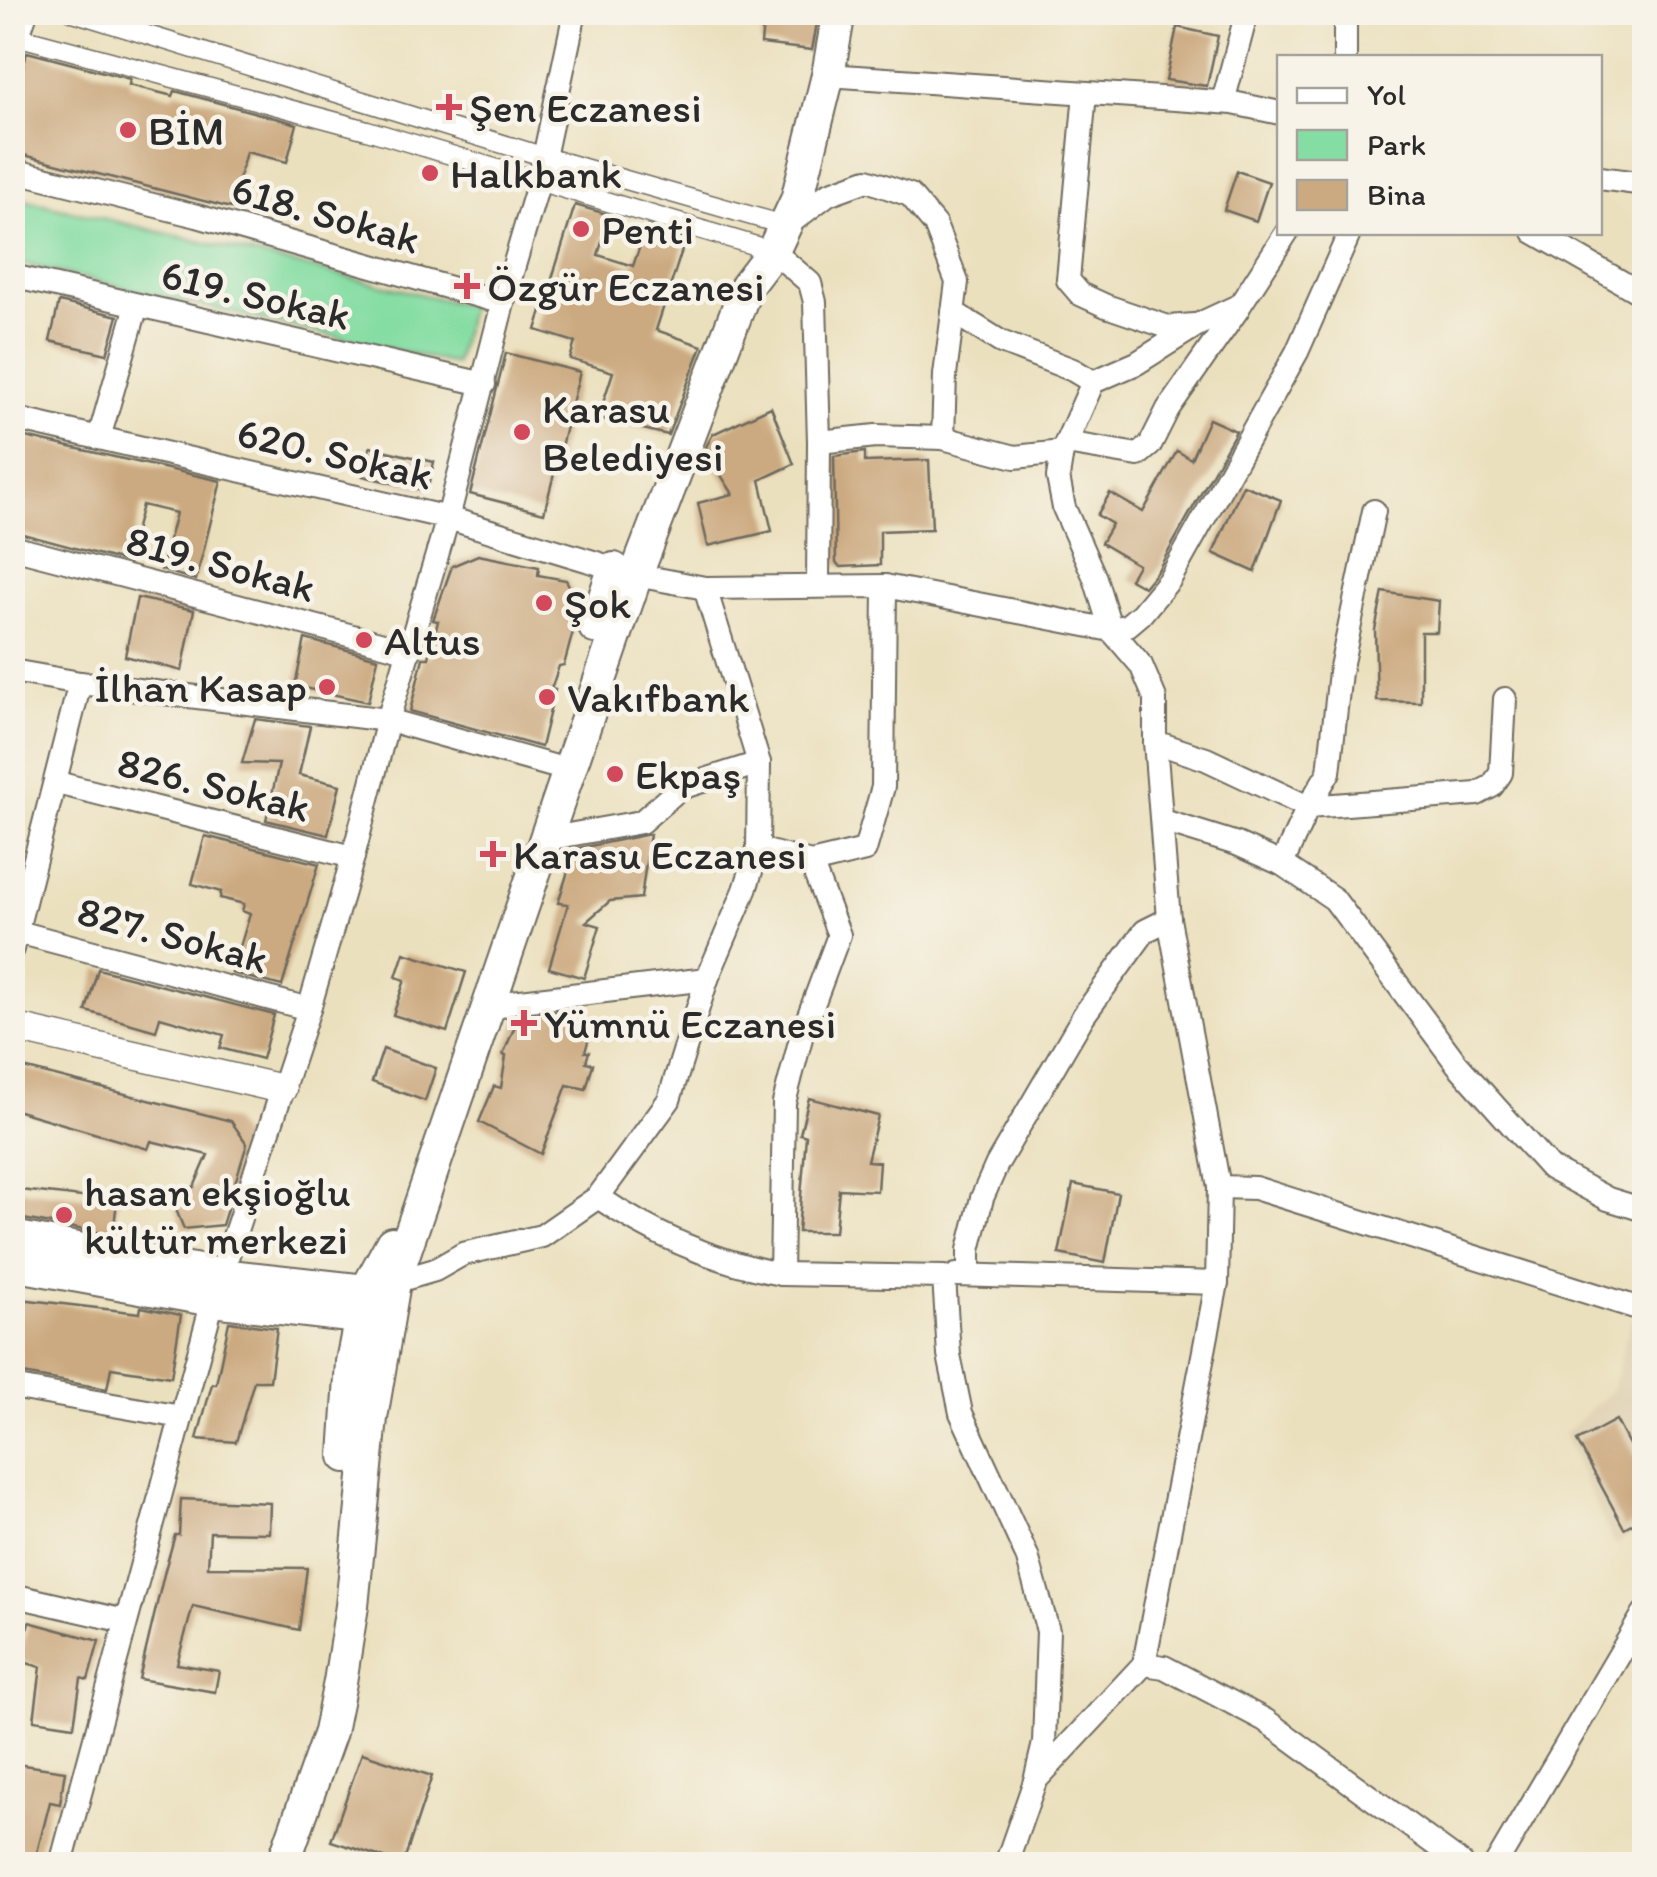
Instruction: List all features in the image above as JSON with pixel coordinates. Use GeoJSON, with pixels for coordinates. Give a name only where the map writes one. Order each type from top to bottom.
{"type":"FeatureCollection","features":[{"type":"Feature","properties":{"kind":"main road"},"geometry":{"type":"LineString","coordinates":[[13,36],[21,12]]}},
{"type":"Feature","properties":{"kind":"main road"},"geometry":{"type":"LineString","coordinates":[[283,1864],[330,1732],[352,1606],[378,1303],[395,1238],[625,572],[747,285],[780,238],[797,200],[828,76],[839,12]]}},
{"type":"Feature","properties":{"kind":"main road"},"geometry":{"type":"LineString","coordinates":[[260,1864],[304,1753],[327,1654],[352,1362],[490,1010],[546,838],[559,767]]}},
{"type":"Feature","properties":{"kind":"main road"},"geometry":{"type":"LineString","coordinates":[[12,1237],[217,1287]]}},
{"type":"Feature","properties":{"kind":"main road"},"geometry":{"type":"LineString","coordinates":[[12,1264],[378,1303]]}},
{"type":"Feature","properties":{"kind":"street"},"geometry":{"type":"LineString","coordinates":[[72,12],[542,156],[780,238],[810,283],[815,302],[818,584]]}},
{"type":"Feature","properties":{"kind":"street"},"geometry":{"type":"LineString","coordinates":[[61,1864],[217,1287],[308,1008],[448,518],[502,303],[538,181],[574,12]]}},
{"type":"Feature","properties":{"kind":"street"},"geometry":{"type":"LineString","coordinates":[[1345,12],[1345,55]]}},
{"type":"Feature","properties":{"kind":"street"},"geometry":{"type":"LineString","coordinates":[[1223,102],[1242,14]]}},
{"type":"Feature","properties":{"kind":"street"},"geometry":{"type":"LineString","coordinates":[[13,36],[368,130],[538,181],[780,238]]}},
{"type":"Feature","properties":{"kind":"street"},"geometry":{"type":"LineString","coordinates":[[828,76],[1223,102],[1277,112]]}},
{"type":"Feature","properties":{"kind":"street"},"geometry":{"type":"LineString","coordinates":[[1085,93],[1068,280],[1080,294],[1152,322],[1168,327],[1197,324]]}},
{"type":"Feature","properties":{"kind":"street","name":"618. Sokak"},"geometry":{"type":"LineString","coordinates":[[12,170],[196,216],[502,303]]}},
{"type":"Feature","properties":{"kind":"street"},"geometry":{"type":"LineString","coordinates":[[1602,178],[1644,184]]}},
{"type":"Feature","properties":{"kind":"street"},"geometry":{"type":"LineString","coordinates":[[780,238],[828,194],[867,180],[910,195],[934,225],[957,282],[945,375],[943,438]]}},
{"type":"Feature","properties":{"kind":"street"},"geometry":{"type":"LineString","coordinates":[[819,442],[876,436],[943,438],[1014,457],[1064,448],[1138,454],[1150,445],[1168,409],[1285,235]]}},
{"type":"Feature","properties":{"kind":"street"},"geometry":{"type":"LineString","coordinates":[[1112,630],[1128,625],[1141,614],[1180,562],[1297,352],[1349,235]]}},
{"type":"Feature","properties":{"kind":"street"},"geometry":{"type":"LineString","coordinates":[[1539,235],[1644,295]]}},
{"type":"Feature","properties":{"kind":"street","name":"619. Sokak"},"geometry":{"type":"LineString","coordinates":[[12,276],[484,384]]}},
{"type":"Feature","properties":{"kind":"street"},"geometry":{"type":"LineString","coordinates":[[100,438],[136,305]]}},
{"type":"Feature","properties":{"kind":"street"},"geometry":{"type":"LineString","coordinates":[[1036,1781],[1144,1664],[1217,1283],[1218,1187],[1169,920],[1156,698],[1141,665],[1112,630],[1095,578],[1064,508],[1058,478],[1064,448],[1093,382],[1137,363],[1197,324],[1240,306]]}},
{"type":"Feature","properties":{"kind":"street"},"geometry":{"type":"LineString","coordinates":[[953,312],[1001,342],[1073,370],[1093,382]]}},
{"type":"Feature","properties":{"kind":"street","name":"620. Sokak"},"geometry":{"type":"LineString","coordinates":[[12,418],[448,518],[625,572],[705,588],[884,586],[1112,630]]}},
{"type":"Feature","properties":{"kind":"street"},"geometry":{"type":"LineString","coordinates":[[1282,864],[1329,772],[1340,672],[1374,512]]}},
{"type":"Feature","properties":{"kind":"street","name":"819. Sokak"},"geometry":{"type":"LineString","coordinates":[[12,547],[410,651]]}},
{"type":"Feature","properties":{"kind":"street"},"geometry":{"type":"LineString","coordinates":[[758,850],[810,863],[864,850],[883,787],[884,586]]}},
{"type":"Feature","properties":{"kind":"street"},"geometry":{"type":"LineString","coordinates":[[378,1303],[464,1254],[542,1236],[598,1197],[669,1100],[707,979],[758,850],[759,763],[705,588]]}},
{"type":"Feature","properties":{"kind":"street"},"geometry":{"type":"LineString","coordinates":[[12,671],[80,683],[388,720],[559,767]]}},
{"type":"Feature","properties":{"kind":"street"},"geometry":{"type":"LineString","coordinates":[[15,941],[80,683]]}},
{"type":"Feature","properties":{"kind":"street"},"geometry":{"type":"LineString","coordinates":[[1156,742],[1206,759],[1308,807],[1477,794],[1492,786],[1501,773],[1505,699]]}},
{"type":"Feature","properties":{"kind":"street"},"geometry":{"type":"LineString","coordinates":[[546,838],[642,822],[680,788],[759,763]]}},
{"type":"Feature","properties":{"kind":"street","name":"826. Sokak"},"geometry":{"type":"LineString","coordinates":[[57,783],[353,857]]}},
{"type":"Feature","properties":{"kind":"street"},"geometry":{"type":"LineString","coordinates":[[1164,821],[1237,844],[1282,864],[1334,899],[1456,1064],[1550,1168],[1608,1199],[1644,1210]]}},
{"type":"Feature","properties":{"kind":"street"},"geometry":{"type":"LineString","coordinates":[[781,1274],[784,1103],[802,1034],[839,936],[810,863]]}},
{"type":"Feature","properties":{"kind":"street"},"geometry":{"type":"LineString","coordinates":[[969,1274],[969,1250],[982,1198],[997,1164],[1084,1015],[1146,931],[1169,920]]}},
{"type":"Feature","properties":{"kind":"street","name":"827. Sokak"},"geometry":{"type":"LineString","coordinates":[[15,941],[308,1008]]}},
{"type":"Feature","properties":{"kind":"street"},"geometry":{"type":"LineString","coordinates":[[490,1010],[512,1002],[707,979]]}},
{"type":"Feature","properties":{"kind":"street"},"geometry":{"type":"LineString","coordinates":[[12,1027],[282,1089]]}},
{"type":"Feature","properties":{"kind":"street"},"geometry":{"type":"LineString","coordinates":[[1218,1187],[1255,1188],[1644,1310]]}},
{"type":"Feature","properties":{"kind":"street"},"geometry":{"type":"LineString","coordinates":[[598,1197],[630,1219],[684,1245],[740,1266],[781,1274],[969,1274],[1217,1283]]}},
{"type":"Feature","properties":{"kind":"street"},"geometry":{"type":"LineString","coordinates":[[944,1277],[948,1356],[961,1413],[1027,1556],[1048,1631],[1044,1743],[1036,1781],[1006,1864]]}},
{"type":"Feature","properties":{"kind":"street"},"geometry":{"type":"LineString","coordinates":[[12,1387],[180,1416]]}},
{"type":"Feature","properties":{"kind":"street"},"geometry":{"type":"LineString","coordinates":[[12,1596],[125,1620]]}},
{"type":"Feature","properties":{"kind":"street"},"geometry":{"type":"LineString","coordinates":[[1496,1864],[1644,1613]]}},
{"type":"Feature","properties":{"kind":"street"},"geometry":{"type":"LineString","coordinates":[[1144,1664],[1164,1667],[1266,1720],[1462,1864]]}},
{"type":"Feature","properties":{"kind":"shaded area"},"geometry":{"type":"Polygon","coordinates":[[[1631,1319],[1644,1324],[1644,1527],[1614,1545],[1564,1434],[1612,1390],[1631,1319]]]}},
{"type":"Feature","properties":{"kind":"green space"},"geometry":{"type":"Polygon","coordinates":[[[13,197],[470,306],[455,364],[13,262],[13,197]]]}},
{"type":"Feature","properties":{"kind":"building"},"geometry":{"type":"Polygon","coordinates":[[[764,12],[819,12],[812,50],[761,44],[764,12]]]}},
{"type":"Feature","properties":{"kind":"building"},"geometry":{"type":"Polygon","coordinates":[[[1177,27],[1218,36],[1207,86],[1166,80],[1177,27]]]}},
{"type":"Feature","properties":{"kind":"building"},"geometry":{"type":"Polygon","coordinates":[[[27,52],[130,79],[129,85],[173,96],[175,91],[297,124],[287,162],[246,152],[231,208],[12,152],[12,108],[27,52]]]}},
{"type":"Feature","properties":{"kind":"building"},"geometry":{"type":"Polygon","coordinates":[[[1237,171],[1269,182],[1256,221],[1224,210],[1237,171]]]}},
{"type":"Feature","properties":{"kind":"building"},"geometry":{"type":"Polygon","coordinates":[[[575,205],[610,215],[598,255],[633,266],[647,226],[686,238],[656,330],[702,346],[668,435],[598,418],[613,372],[570,359],[575,342],[536,330],[575,205]]]}},
{"type":"Feature","properties":{"kind":"building"},"geometry":{"type":"Polygon","coordinates":[[[59,302],[118,316],[107,354],[50,341],[59,302]]]}},
{"type":"Feature","properties":{"kind":"building","name":"Karasu Belediyesi"},"geometry":{"type":"Polygon","coordinates":[[[506,353],[580,372],[544,513],[470,494],[506,353]]]}},
{"type":"Feature","properties":{"kind":"building"},"geometry":{"type":"Polygon","coordinates":[[[771,407],[794,464],[760,480],[772,531],[708,546],[698,503],[733,494],[705,450],[707,445],[713,434],[771,407]]]}},
{"type":"Feature","properties":{"kind":"building"},"geometry":{"type":"Polygon","coordinates":[[[1209,419],[1236,431],[1158,570],[1144,587],[1130,579],[1138,565],[1101,543],[1112,524],[1097,515],[1110,493],[1143,512],[1177,451],[1191,459],[1209,419]]]}},
{"type":"Feature","properties":{"kind":"building"},"geometry":{"type":"Polygon","coordinates":[[[12,434],[221,481],[196,580],[161,570],[176,513],[142,505],[127,562],[12,528],[12,434]]]}},
{"type":"Feature","properties":{"kind":"building"},"geometry":{"type":"Polygon","coordinates":[[[370,447],[434,462],[427,491],[363,476],[370,447]]]}},
{"type":"Feature","properties":{"kind":"building"},"geometry":{"type":"Polygon","coordinates":[[[865,452],[865,462],[929,460],[932,529],[880,531],[880,565],[841,567],[836,563],[834,456],[865,452]]]}},
{"type":"Feature","properties":{"kind":"building"},"geometry":{"type":"Polygon","coordinates":[[[1243,485],[1281,500],[1255,572],[1213,553],[1243,485]]]}},
{"type":"Feature","properties":{"kind":"building"},"geometry":{"type":"Polygon","coordinates":[[[478,555],[539,567],[538,575],[566,580],[580,606],[564,665],[559,666],[551,689],[555,690],[541,747],[410,711],[423,658],[429,658],[438,621],[433,620],[452,566],[478,555]]]}},
{"type":"Feature","properties":{"kind":"building"},"geometry":{"type":"Polygon","coordinates":[[[1383,592],[1439,601],[1437,632],[1421,632],[1421,702],[1377,701],[1375,630],[1383,592]]]}},
{"type":"Feature","properties":{"kind":"building"},"geometry":{"type":"Polygon","coordinates":[[[137,598],[194,610],[182,671],[125,656],[137,598]]]}},
{"type":"Feature","properties":{"kind":"building"},"geometry":{"type":"Polygon","coordinates":[[[305,639],[378,658],[368,702],[295,686],[305,639]]]}},
{"type":"Feature","properties":{"kind":"building"},"geometry":{"type":"Polygon","coordinates":[[[255,719],[310,726],[299,775],[340,785],[328,835],[266,820],[279,764],[242,763],[255,719]]]}},
{"type":"Feature","properties":{"kind":"building"},"geometry":{"type":"Polygon","coordinates":[[[650,834],[641,898],[610,901],[586,922],[600,926],[584,978],[549,968],[568,904],[558,903],[575,849],[650,834]]]}},
{"type":"Feature","properties":{"kind":"building"},"geometry":{"type":"Polygon","coordinates":[[[205,836],[319,864],[282,986],[232,973],[250,914],[242,911],[244,904],[220,898],[221,892],[192,884],[205,836]]]}},
{"type":"Feature","properties":{"kind":"building"},"geometry":{"type":"Polygon","coordinates":[[[404,953],[466,972],[447,1032],[393,1015],[405,980],[396,977],[404,953]]]}},
{"type":"Feature","properties":{"kind":"building"},"geometry":{"type":"Polygon","coordinates":[[[98,969],[274,1015],[262,1059],[220,1048],[224,1035],[160,1017],[156,1031],[86,1011],[98,969]]]}},
{"type":"Feature","properties":{"kind":"building"},"geometry":{"type":"Polygon","coordinates":[[[579,1009],[582,1033],[591,1031],[586,1062],[593,1064],[586,1089],[567,1085],[541,1154],[479,1122],[494,1086],[501,1088],[506,1056],[503,1055],[519,1016],[579,1009]]]}},
{"type":"Feature","properties":{"kind":"building"},"geometry":{"type":"Polygon","coordinates":[[[383,1049],[436,1068],[425,1101],[372,1082],[383,1049]]]}},
{"type":"Feature","properties":{"kind":"building"},"geometry":{"type":"Polygon","coordinates":[[[12,1065],[231,1121],[247,1144],[222,1225],[184,1229],[170,1195],[194,1187],[208,1155],[151,1141],[148,1149],[12,1109],[12,1065]]]}},
{"type":"Feature","properties":{"kind":"building"},"geometry":{"type":"Polygon","coordinates":[[[809,1098],[878,1116],[867,1161],[879,1162],[877,1191],[839,1189],[835,1232],[798,1232],[806,1136],[800,1134],[809,1098]]]}},
{"type":"Feature","properties":{"kind":"building"},"geometry":{"type":"Polygon","coordinates":[[[1073,1184],[1118,1193],[1105,1263],[1059,1254],[1073,1184]]]}},
{"type":"Feature","properties":{"kind":"building","name":"hasan ekşioğlu kültür merkezi"},"geometry":{"type":"Polygon","coordinates":[[[12,1189],[117,1201],[113,1235],[12,1217],[12,1189]]]}},
{"type":"Feature","properties":{"kind":"building"},"geometry":{"type":"Polygon","coordinates":[[[12,1298],[140,1313],[141,1307],[181,1315],[171,1377],[111,1368],[107,1389],[12,1372],[12,1298]]]}},
{"type":"Feature","properties":{"kind":"building"},"geometry":{"type":"Polygon","coordinates":[[[229,1322],[277,1328],[270,1381],[254,1381],[236,1442],[197,1439],[212,1384],[216,1384],[229,1322]]]}},
{"type":"Feature","properties":{"kind":"building"},"geometry":{"type":"Polygon","coordinates":[[[1616,1420],[1644,1473],[1644,1517],[1624,1528],[1577,1441],[1616,1420]]]}},
{"type":"Feature","properties":{"kind":"building"},"geometry":{"type":"Polygon","coordinates":[[[181,1499],[270,1503],[269,1533],[210,1532],[208,1567],[307,1568],[299,1630],[193,1606],[177,1664],[219,1671],[215,1692],[139,1679],[165,1570],[175,1535],[179,1535],[181,1499]]]}},
{"type":"Feature","properties":{"kind":"building"},"geometry":{"type":"Polygon","coordinates":[[[29,1622],[99,1641],[88,1680],[81,1678],[74,1726],[34,1720],[41,1667],[19,1661],[29,1622]]]}},
{"type":"Feature","properties":{"kind":"building"},"geometry":{"type":"Polygon","coordinates":[[[362,1753],[432,1776],[403,1864],[331,1841],[362,1753]]]}},
{"type":"Feature","properties":{"kind":"building"},"geometry":{"type":"Polygon","coordinates":[[[16,1764],[65,1771],[60,1804],[50,1802],[34,1864],[12,1864],[16,1764]]]}},
{"type":"Feature","properties":{"kind":"place","name":"Şen Eczanesi"},"geometry":{"type":"Point","coordinates":[449,107]}},
{"type":"Feature","properties":{"kind":"place","name":"BİM"},"geometry":{"type":"Point","coordinates":[128,130]}},
{"type":"Feature","properties":{"kind":"place","name":"Halkbank"},"geometry":{"type":"Point","coordinates":[430,173]}},
{"type":"Feature","properties":{"kind":"place","name":"Penti"},"geometry":{"type":"Point","coordinates":[581,229]}},
{"type":"Feature","properties":{"kind":"place","name":"Özgür Eczanesi"},"geometry":{"type":"Point","coordinates":[467,286]}},
{"type":"Feature","properties":{"kind":"place","name":"Karasu Belediyesi"},"geometry":{"type":"Point","coordinates":[522,432]}},
{"type":"Feature","properties":{"kind":"place","name":"Şok"},"geometry":{"type":"Point","coordinates":[544,603]}},
{"type":"Feature","properties":{"kind":"place","name":"Altus"},"geometry":{"type":"Point","coordinates":[364,640]}},
{"type":"Feature","properties":{"kind":"place","name":"İlhan Kasap"},"geometry":{"type":"Point","coordinates":[327,687]}},
{"type":"Feature","properties":{"kind":"place","name":"Vakıfbank"},"geometry":{"type":"Point","coordinates":[547,697]}},
{"type":"Feature","properties":{"kind":"place","name":"Ekpaş"},"geometry":{"type":"Point","coordinates":[615,774]}},
{"type":"Feature","properties":{"kind":"place","name":"Karasu Eczanesi"},"geometry":{"type":"Point","coordinates":[493,854]}},
{"type":"Feature","properties":{"kind":"place","name":"Yümnü Eczanesi"},"geometry":{"type":"Point","coordinates":[524,1023]}},
{"type":"Feature","properties":{"kind":"place","name":"hasan ekşioğlu kültür merkezi"},"geometry":{"type":"Point","coordinates":[64,1215]}}]}
